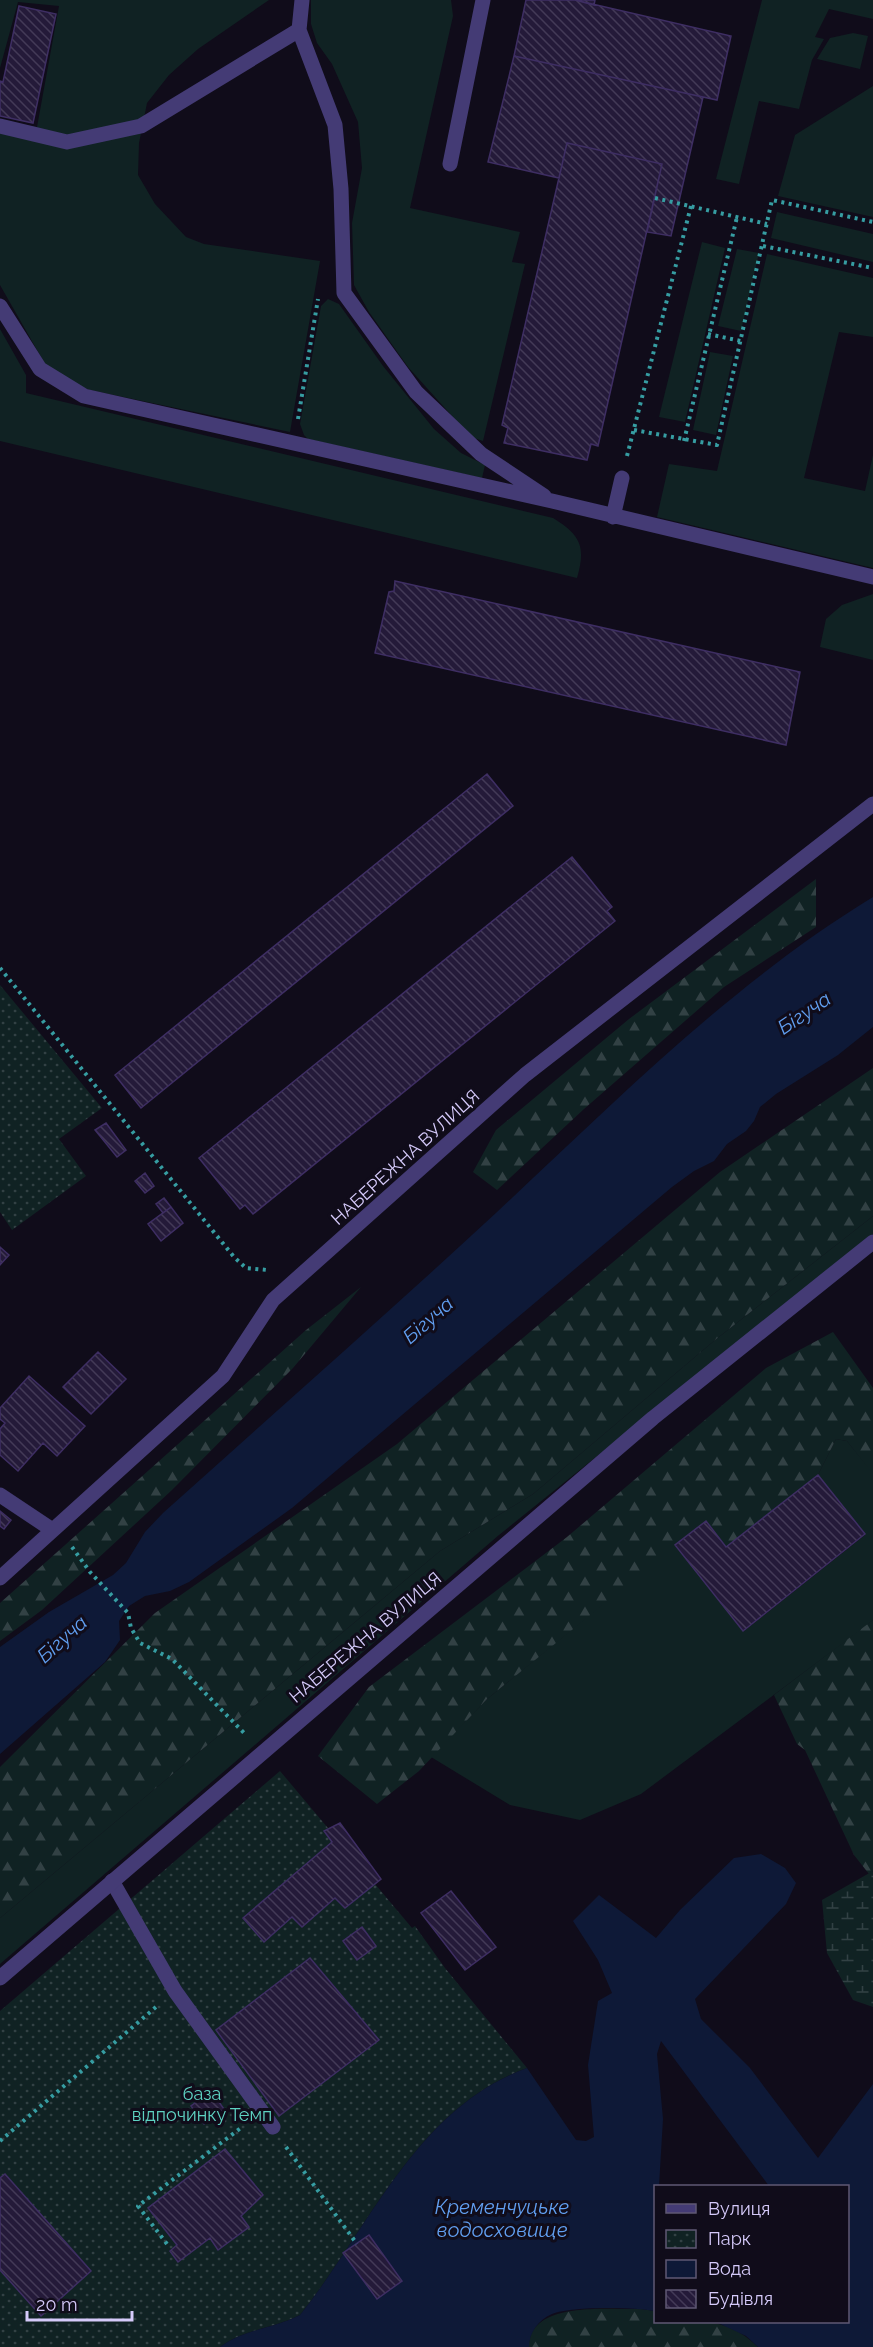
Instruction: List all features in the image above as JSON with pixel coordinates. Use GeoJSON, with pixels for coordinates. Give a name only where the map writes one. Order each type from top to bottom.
{"type":"FeatureCollection","features":[{"type":"Feature","properties":{"kind":"street"},"geometry":{"type":"LineString","coordinates":[[302,0],[298,30],[335,125],[341,189],[344,292],[416,392],[481,454],[552,501]]}},
{"type":"Feature","properties":{"kind":"street"},"geometry":{"type":"LineString","coordinates":[[450,164],[483,0]]}},
{"type":"Feature","properties":{"kind":"street"},"geometry":{"type":"LineString","coordinates":[[0,126],[68,142],[141,126],[298,30]]}},
{"type":"Feature","properties":{"kind":"street"},"geometry":{"type":"LineString","coordinates":[[0,306],[40,369],[84,396],[552,501],[873,577]]}},
{"type":"Feature","properties":{"kind":"street"},"geometry":{"type":"LineString","coordinates":[[614,517],[624,470]]}},
{"type":"Feature","properties":{"kind":"street","name":"НАБЕРЕЖНА ВУЛИЦЯ"},"geometry":{"type":"LineString","coordinates":[[0,1578],[51,1529],[223,1376],[273,1300],[525,1076],[873,804]]}},
{"type":"Feature","properties":{"kind":"street","name":"НАБЕРЕЖНА ВУЛИЦЯ"},"geometry":{"type":"LineString","coordinates":[[0,1978],[653,1418],[873,1242]]}},
{"type":"Feature","properties":{"kind":"street"},"geometry":{"type":"LineString","coordinates":[[0,1495],[51,1529]]}},
{"type":"Feature","properties":{"kind":"street"},"geometry":{"type":"LineString","coordinates":[[112,1881],[175,1991],[273,2127]]}},
{"type":"Feature","properties":{"kind":"path"},"geometry":{"type":"LineString","coordinates":[[655,198],[767,224]]}},
{"type":"Feature","properties":{"kind":"path"},"geometry":{"type":"LineString","coordinates":[[634,430],[684,441],[717,445],[772,200],[873,222]]}},
{"type":"Feature","properties":{"kind":"path"},"geometry":{"type":"LineString","coordinates":[[624,470],[691,206]]}},
{"type":"Feature","properties":{"kind":"path"},"geometry":{"type":"LineString","coordinates":[[684,441],[737,217]]}},
{"type":"Feature","properties":{"kind":"path"},"geometry":{"type":"LineString","coordinates":[[763,246],[873,268]]}},
{"type":"Feature","properties":{"kind":"path"},"geometry":{"type":"LineString","coordinates":[[294,443],[318,298]]}},
{"type":"Feature","properties":{"kind":"path"},"geometry":{"type":"LineString","coordinates":[[708,334],[741,341]]}},
{"type":"Feature","properties":{"kind":"path"},"geometry":{"type":"LineString","coordinates":[[0,968],[234,1257],[246,1268],[304,1272]]}},
{"type":"Feature","properties":{"kind":"path"},"geometry":{"type":"LineString","coordinates":[[90,1572],[128,1613],[131,1628],[140,1643],[172,1659],[208,1693],[261,1752]]}},
{"type":"Feature","properties":{"kind":"path"},"geometry":{"type":"LineString","coordinates":[[0,2141],[175,1991]]}},
{"type":"Feature","properties":{"kind":"path"},"geometry":{"type":"LineString","coordinates":[[167,2244],[138,2205],[261,2112]]}},
{"type":"Feature","properties":{"kind":"path"},"geometry":{"type":"LineString","coordinates":[[273,2127],[357,2244]]}},
{"type":"Feature","properties":{"kind":"green space"},"geometry":{"type":"Polygon","coordinates":[[[0,0],[269,0],[198,49],[169,75],[147,103],[139,143],[138,175],[155,204],[186,237],[204,244],[320,261],[290,432],[90,390],[67,382],[45,364],[0,285],[0,121],[37,127],[59,6],[18,2],[0,68],[0,0]]]}},
{"type":"Feature","properties":{"kind":"green space"},"geometry":{"type":"Polygon","coordinates":[[[311,0],[451,0],[453,16],[410,208],[520,232],[512,262],[525,264],[483,441],[471,437],[408,367],[369,312],[354,285],[352,223],[362,168],[358,122],[332,64],[317,43],[311,24],[311,0]]]}},
{"type":"Feature","properties":{"kind":"green space"},"geometry":{"type":"Polygon","coordinates":[[[762,0],[873,0],[873,19],[829,9],[815,37],[824,39],[812,60],[799,109],[759,101],[739,184],[716,179],[762,0]]]}},
{"type":"Feature","properties":{"kind":"green space"},"geometry":{"type":"Polygon","coordinates":[[[853,33],[868,36],[860,69],[817,59],[830,38],[853,33]]]}},
{"type":"Feature","properties":{"kind":"green space"},"geometry":{"type":"Polygon","coordinates":[[[873,86],[873,217],[778,196],[795,135],[873,86]]]}},
{"type":"Feature","properties":{"kind":"green space"},"geometry":{"type":"Polygon","coordinates":[[[777,212],[873,234],[873,262],[771,238],[777,212]]]}},
{"type":"Feature","properties":{"kind":"green space"},"geometry":{"type":"Polygon","coordinates":[[[702,242],[725,248],[685,422],[659,417],[702,242]]]}},
{"type":"Feature","properties":{"kind":"green space"},"geometry":{"type":"Polygon","coordinates":[[[737,249],[759,253],[741,331],[718,326],[737,249]]]}},
{"type":"Feature","properties":{"kind":"green space"},"geometry":{"type":"Polygon","coordinates":[[[767,254],[873,278],[873,337],[839,332],[804,478],[865,491],[873,455],[873,568],[657,517],[669,464],[717,471],[767,254]]]}},
{"type":"Feature","properties":{"kind":"green space"},"geometry":{"type":"Polygon","coordinates":[[[328,299],[339,304],[383,366],[434,429],[461,453],[485,465],[482,478],[308,439],[304,435],[300,424],[321,306],[328,299]]]}},
{"type":"Feature","properties":{"kind":"green space"},"geometry":{"type":"Polygon","coordinates":[[[0,329],[26,375],[26,393],[553,518],[570,530],[579,543],[581,558],[577,578],[0,441],[0,329]]]}},
{"type":"Feature","properties":{"kind":"green space"},"geometry":{"type":"Polygon","coordinates":[[[710,352],[733,356],[716,435],[693,430],[710,352]]]}},
{"type":"Feature","properties":{"kind":"green space"},"geometry":{"type":"Polygon","coordinates":[[[873,594],[873,660],[820,647],[826,619],[842,605],[873,594]]]}},
{"type":"Feature","properties":{"kind":"green space"},"geometry":{"type":"Polygon","coordinates":[[[816,879],[816,927],[724,987],[584,1109],[497,1190],[473,1172],[496,1130],[629,1019],[816,879]]]}},
{"type":"Feature","properties":{"kind":"green space"},"geometry":{"type":"Polygon","coordinates":[[[0,985],[102,1108],[59,1139],[86,1176],[12,1230],[0,1212],[0,985]]]}},
{"type":"Feature","properties":{"kind":"green space"},"geometry":{"type":"Polygon","coordinates":[[[873,1068],[873,1216],[715,1340],[533,1494],[440,1551],[0,1918],[0,1767],[155,1613],[397,1444],[720,1172],[873,1068]]]}},
{"type":"Feature","properties":{"kind":"green space"},"geometry":{"type":"Polygon","coordinates":[[[873,1216],[873,1234],[499,1535],[0,1964],[0,1918],[440,1551],[533,1494],[715,1340],[873,1216]]]}},
{"type":"Feature","properties":{"kind":"green space"},"geometry":{"type":"Polygon","coordinates":[[[361,1287],[293,1368],[172,1490],[42,1610],[0,1641],[0,1603],[306,1330],[361,1287]]]}},
{"type":"Feature","properties":{"kind":"green space"},"geometry":{"type":"Polygon","coordinates":[[[833,1332],[873,1388],[873,1474],[847,1441],[836,1439],[818,1475],[726,1547],[706,1521],[487,1699],[419,1771],[377,1804],[318,1756],[369,1687],[567,1537],[766,1368],[833,1332]]]}},
{"type":"Feature","properties":{"kind":"green space"},"geometry":{"type":"Polygon","coordinates":[[[836,1439],[847,1441],[873,1473],[873,1620],[862,1629],[641,1794],[580,1820],[510,1805],[431,1757],[487,1699],[675,1545],[744,1631],[865,1535],[818,1475],[836,1439]]]}},
{"type":"Feature","properties":{"kind":"green space"},"geometry":{"type":"Polygon","coordinates":[[[873,1620],[873,1871],[869,1874],[854,1855],[805,1750],[797,1744],[774,1695],[873,1620]]]}},
{"type":"Feature","properties":{"kind":"green space","name":"база відпочинку Темп"},"geometry":{"type":"Polygon","coordinates":[[[280,1771],[412,1928],[415,1926],[445,1968],[527,2068],[488,2087],[454,2111],[425,2141],[398,2174],[300,2315],[239,2336],[220,2347],[0,2347],[0,2011],[280,1771]]]}},
{"type":"Feature","properties":{"kind":"green space"},"geometry":{"type":"Polygon","coordinates":[[[873,1871],[873,2007],[853,2000],[827,1953],[822,1900],[873,1871]]]}},
{"type":"Feature","properties":{"kind":"green space"},"geometry":{"type":"Polygon","coordinates":[[[592,2309],[654,2311],[654,2323],[714,2323],[734,2330],[758,2347],[529,2347],[533,2332],[542,2321],[556,2315],[592,2309]]]}},
{"type":"Feature","properties":{"kind":"water","name":"Бігуча"},"geometry":{"type":"Polygon","coordinates":[[[873,897],[873,1027],[838,1055],[776,1094],[760,1107],[754,1121],[746,1131],[727,1144],[714,1161],[694,1171],[672,1187],[292,1508],[189,1582],[170,1591],[145,1596],[129,1606],[119,1621],[120,1640],[105,1662],[0,1754],[0,1647],[49,1612],[113,1575],[126,1563],[145,1532],[163,1513],[456,1250],[677,1045],[772,967],[873,897]]]}},
{"type":"Feature","properties":{"kind":"water","name":"Кременчуцьке водосховище"},"geometry":{"type":"Polygon","coordinates":[[[761,1854],[785,1868],[796,1883],[786,1904],[695,1999],[701,2019],[750,2068],[818,2158],[873,2084],[873,2347],[758,2347],[746,2336],[718,2323],[849,2323],[849,2185],[768,2185],[661,2041],[657,2054],[663,2119],[659,2185],[654,2185],[654,2311],[603,2308],[561,2311],[542,2320],[535,2328],[529,2347],[220,2347],[239,2336],[300,2315],[398,2174],[425,2141],[454,2111],[488,2087],[527,2068],[576,2140],[586,2141],[594,2137],[588,2065],[598,2001],[612,1993],[598,1960],[573,1921],[599,1895],[656,1938],[680,1910],[734,1858],[761,1854]]]}},
{"type":"Feature","properties":{"kind":"building"},"geometry":{"type":"Polygon","coordinates":[[[526,0],[575,0],[731,36],[717,100],[514,56],[526,0]]]}},
{"type":"Feature","properties":{"kind":"building"},"geometry":{"type":"Polygon","coordinates":[[[575,0],[595,0],[594,5],[575,0]]]}},
{"type":"Feature","properties":{"kind":"building"},"geometry":{"type":"Polygon","coordinates":[[[19,6],[56,14],[33,123],[0,116],[0,81],[3,82],[19,6]]]}},
{"type":"Feature","properties":{"kind":"building"},"geometry":{"type":"Polygon","coordinates":[[[514,56],[703,97],[671,236],[647,232],[662,164],[567,143],[559,178],[488,162],[514,56]]]}},
{"type":"Feature","properties":{"kind":"building"},"geometry":{"type":"Polygon","coordinates":[[[567,143],[662,164],[598,446],[591,444],[587,460],[504,443],[508,428],[502,425],[567,143]]]}},
{"type":"Feature","properties":{"kind":"building"},"geometry":{"type":"Polygon","coordinates":[[[395,581],[800,672],[786,745],[375,653],[389,592],[394,591],[395,581]]]}},
{"type":"Feature","properties":{"kind":"building"},"geometry":{"type":"Polygon","coordinates":[[[487,774],[513,806],[141,1108],[115,1075],[487,774]]]}},
{"type":"Feature","properties":{"kind":"building"},"geometry":{"type":"Polygon","coordinates":[[[572,857],[612,907],[607,911],[615,921],[253,1214],[245,1205],[240,1209],[199,1158],[572,857]]]}},
{"type":"Feature","properties":{"kind":"building"},"geometry":{"type":"Polygon","coordinates":[[[106,1123],[126,1150],[117,1157],[95,1130],[106,1123]]]}},
{"type":"Feature","properties":{"kind":"building"},"geometry":{"type":"Polygon","coordinates":[[[145,1173],[154,1186],[145,1193],[135,1181],[145,1173]]]}},
{"type":"Feature","properties":{"kind":"building"},"geometry":{"type":"Polygon","coordinates":[[[164,1198],[171,1207],[163,1213],[156,1204],[164,1198]]]}},
{"type":"Feature","properties":{"kind":"building"},"geometry":{"type":"Polygon","coordinates":[[[171,1207],[183,1223],[161,1241],[148,1224],[171,1207]]]}},
{"type":"Feature","properties":{"kind":"building"},"geometry":{"type":"Polygon","coordinates":[[[0,1247],[9,1255],[0,1265],[0,1247]]]}},
{"type":"Feature","properties":{"kind":"building"},"geometry":{"type":"Polygon","coordinates":[[[98,1352],[126,1379],[91,1414],[63,1387],[98,1352]]]}},
{"type":"Feature","properties":{"kind":"building"},"geometry":{"type":"Polygon","coordinates":[[[29,1376],[85,1426],[57,1456],[43,1443],[18,1471],[0,1455],[0,1429],[5,1423],[0,1419],[0,1408],[29,1376]]]}},
{"type":"Feature","properties":{"kind":"building"},"geometry":{"type":"Polygon","coordinates":[[[818,1475],[865,1534],[743,1631],[675,1545],[706,1521],[726,1547],[818,1475]]]}},
{"type":"Feature","properties":{"kind":"building"},"geometry":{"type":"Polygon","coordinates":[[[0,1511],[11,1520],[4,1529],[0,1526],[0,1511]]]}},
{"type":"Feature","properties":{"kind":"building"},"geometry":{"type":"Polygon","coordinates":[[[340,1823],[381,1879],[345,1908],[335,1898],[302,1927],[292,1917],[264,1942],[243,1918],[332,1842],[324,1831],[340,1823]]]}},
{"type":"Feature","properties":{"kind":"building"},"geometry":{"type":"Polygon","coordinates":[[[451,1891],[496,1947],[465,1970],[421,1913],[451,1891]]]}},
{"type":"Feature","properties":{"kind":"building"},"geometry":{"type":"Polygon","coordinates":[[[362,1927],[376,1946],[357,1960],[343,1941],[362,1927]]]}},
{"type":"Feature","properties":{"kind":"building"},"geometry":{"type":"Polygon","coordinates":[[[310,1958],[379,2040],[279,2116],[216,2030],[310,1958]]]}},
{"type":"Feature","properties":{"kind":"building"},"geometry":{"type":"Polygon","coordinates":[[[211,2091],[224,2109],[204,2124],[191,2106],[211,2091]]]}},
{"type":"Feature","properties":{"kind":"building"},"geometry":{"type":"Polygon","coordinates":[[[225,2149],[263,2195],[241,2216],[249,2227],[218,2250],[210,2238],[178,2262],[170,2251],[177,2245],[148,2208],[225,2149]]]}},
{"type":"Feature","properties":{"kind":"building"},"geometry":{"type":"Polygon","coordinates":[[[5,2174],[91,2271],[41,2316],[0,2270],[0,2178],[5,2174]]]}},
{"type":"Feature","properties":{"kind":"building"},"geometry":{"type":"Polygon","coordinates":[[[369,2235],[402,2281],[377,2299],[343,2253],[369,2235]]]}}]}
